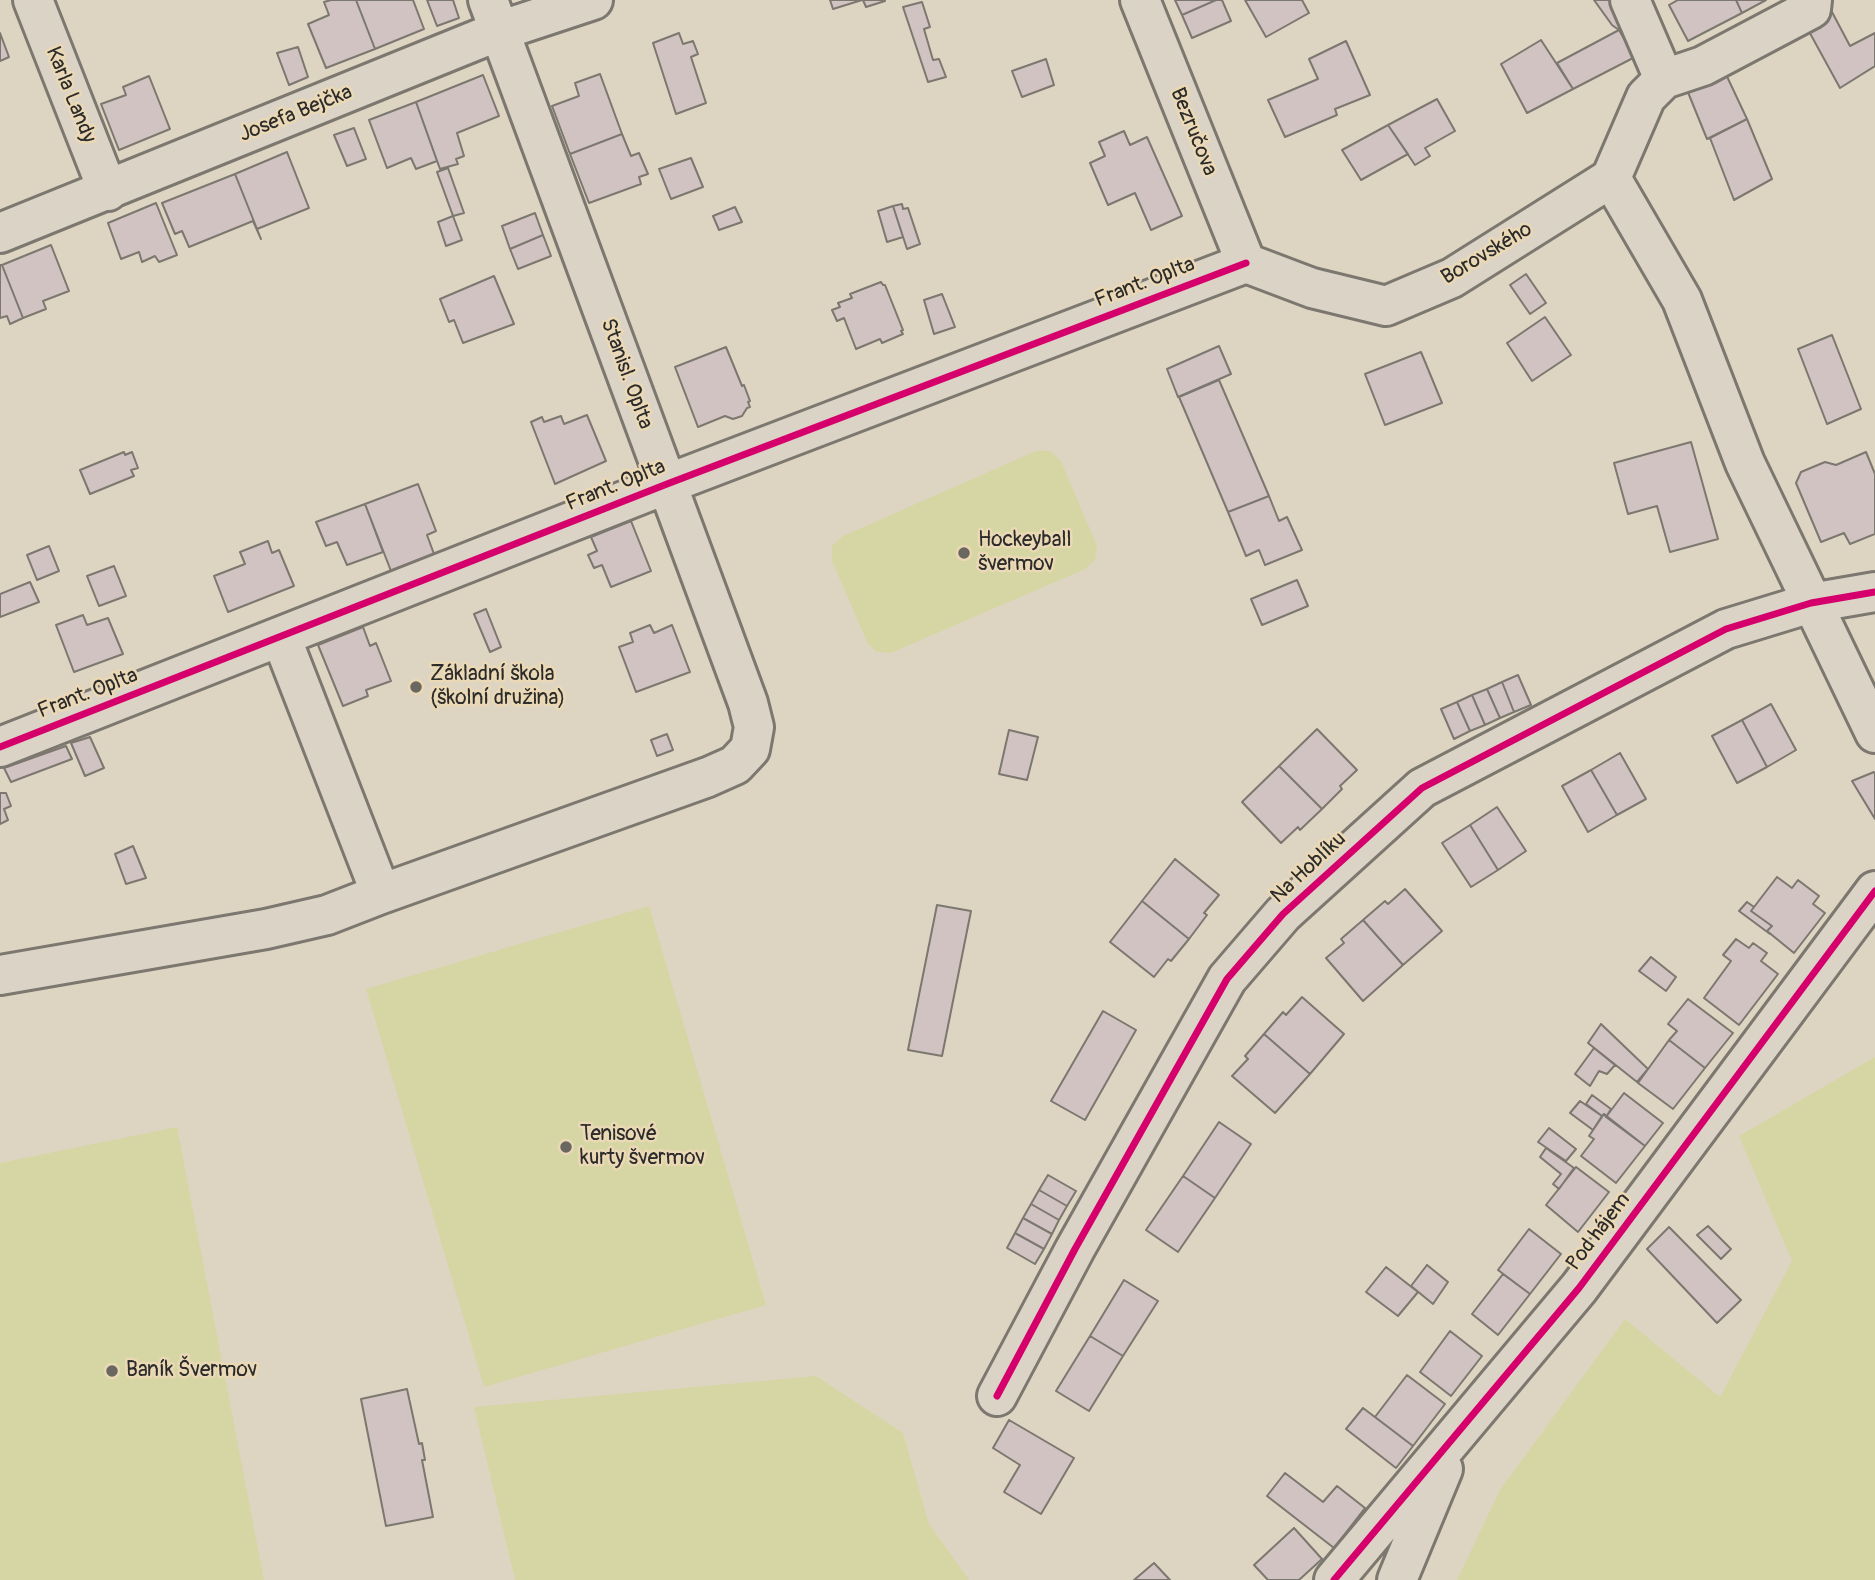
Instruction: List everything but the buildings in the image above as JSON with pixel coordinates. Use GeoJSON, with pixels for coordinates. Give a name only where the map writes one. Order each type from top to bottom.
{"type":"FeatureCollection","features":[{"type":"Feature","properties":{"kind":"street","name":"Karla Landy"},"geometry":{"type":"LineString","coordinates":[[33,0],[108,191]]}},
{"type":"Feature","properties":{"kind":"street","name":"Josefa Bejčka"},"geometry":{"type":"LineString","coordinates":[[0,233],[108,191],[494,16],[593,0]]}},
{"type":"Feature","properties":{"kind":"street","name":"Bezručova"},"geometry":{"type":"LineString","coordinates":[[1140,0],[1246,263]]}},
{"type":"Feature","properties":{"kind":"street"},"geometry":{"type":"LineString","coordinates":[[1630,0],[1664,79]]}},
{"type":"Feature","properties":{"kind":"street"},"geometry":{"type":"LineString","coordinates":[[1812,0],[1811,9],[1703,66],[1664,79],[1646,97],[1611,178],[1682,300],[1745,463],[1875,733]]}},
{"type":"Feature","properties":{"kind":"street","name":"Stanisl. Oplta"},"geometry":{"type":"LineString","coordinates":[[381,894],[735,765],[750,749],[754,727],[748,703],[494,16]]}},
{"type":"Feature","properties":{"kind":"street","name":"Borovského"},"geometry":{"type":"LineString","coordinates":[[1246,263],[1312,288],[1386,306],[1452,278],[1611,178]]}},
{"type":"Feature","properties":{"kind":"street","name":"Frant. Oplta"},"geometry":{"type":"LineString","coordinates":[[0,747],[667,484],[1246,263]]}},
{"type":"Feature","properties":{"kind":"street","name":"Na Hoblíku"},"geometry":{"type":"LineString","coordinates":[[997,1396],[1227,979],[1283,914],[1422,788],[1726,629],[1811,603],[1875,592]]}},
{"type":"Feature","properties":{"kind":"street"},"geometry":{"type":"LineString","coordinates":[[0,975],[266,929],[327,915],[381,894],[281,637]]}},
{"type":"Feature","properties":{"kind":"street","name":"Pod hájem"},"geometry":{"type":"LineString","coordinates":[[1334,1580],[1579,1288],[1875,891]]}},
{"type":"Feature","properties":{"kind":"street"},"geometry":{"type":"LineString","coordinates":[[1397,1580],[1457,1435]]}},
{"type":"Feature","properties":{"kind":"green space","name":"Hockeyball švermov"},"geometry":{"type":"Polygon","coordinates":[[[1036,451],[1050,451],[1061,461],[1097,546],[1095,560],[1085,569],[891,653],[877,652],[868,644],[832,561],[832,546],[843,536],[1036,451]]]}},
{"type":"Feature","properties":{"kind":"green space","name":"Tenisové kurty švermov"},"geometry":{"type":"Polygon","coordinates":[[[649,906],[766,1305],[484,1387],[366,989],[649,906]]]}},
{"type":"Feature","properties":{"kind":"green space"},"geometry":{"type":"Polygon","coordinates":[[[1875,1057],[1875,1580],[1457,1580],[1500,1490],[1625,1319],[1720,1397],[1792,1261],[1739,1136],[1875,1057]]]}},
{"type":"Feature","properties":{"kind":"green space","name":"Baník Švermov"},"geometry":{"type":"Polygon","coordinates":[[[177,1127],[264,1580],[0,1580],[0,1163],[177,1127]]]}},
{"type":"Feature","properties":{"kind":"green space"},"geometry":{"type":"Polygon","coordinates":[[[816,1376],[903,1433],[929,1524],[969,1580],[515,1580],[474,1407],[816,1376]]]}},
{"type":"Feature","properties":{"kind":"cycle path"},"geometry":{"type":"LineString","coordinates":[[0,747],[667,484],[1246,263]]}},
{"type":"Feature","properties":{"kind":"cycle path"},"geometry":{"type":"LineString","coordinates":[[997,1396],[1075,1249],[1227,979],[1283,914],[1422,788],[1726,629],[1811,603],[1875,592]]}},
{"type":"Feature","properties":{"kind":"cycle path"},"geometry":{"type":"LineString","coordinates":[[1334,1580],[1579,1288],[1875,891]]}},
{"type":"Feature","properties":{"kind":"place","name":"Hockeyball švermov"},"geometry":{"type":"Point","coordinates":[964,553]}},
{"type":"Feature","properties":{"kind":"place","name":"Základní škola (školní družina)"},"geometry":{"type":"Point","coordinates":[416,687]}},
{"type":"Feature","properties":{"kind":"place","name":"Tenisové kurty švermov"},"geometry":{"type":"Point","coordinates":[566,1147]}},
{"type":"Feature","properties":{"kind":"place","name":"Baník Švermov"},"geometry":{"type":"Point","coordinates":[112,1371]}}]}
